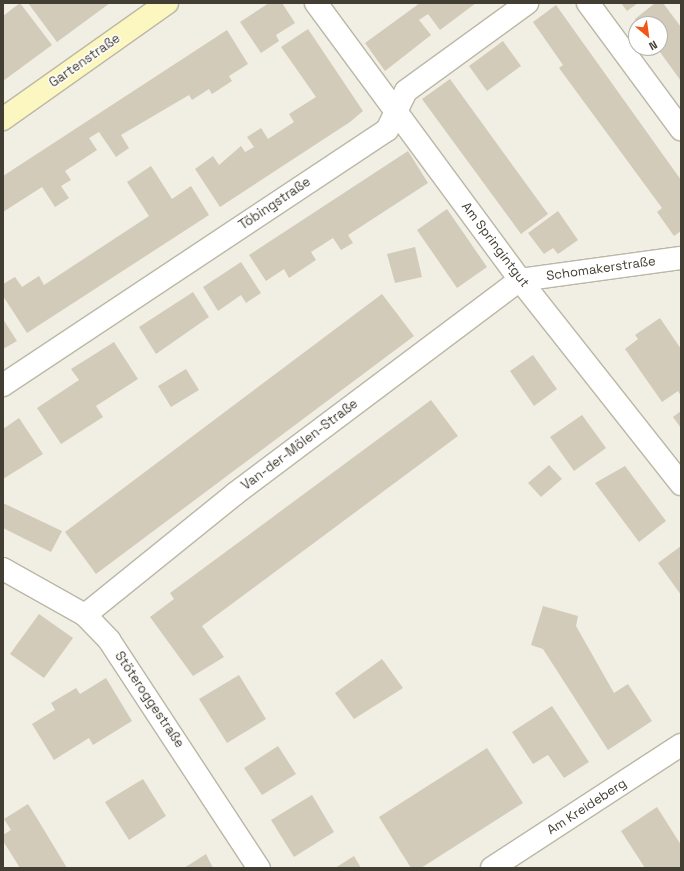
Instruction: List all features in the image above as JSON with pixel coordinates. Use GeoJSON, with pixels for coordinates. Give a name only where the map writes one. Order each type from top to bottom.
{"type":"FeatureCollection","features":[{"type":"Feature","properties":{"kind":"main road","name":"Gartenstraße"},"geometry":{"type":"LineString","coordinates":[[3,119],[167,3]]}},
{"type":"Feature","properties":{"kind":"street","name":"Am Springintgut"},"geometry":{"type":"LineString","coordinates":[[316,3],[520,280],[681,484]]}},
{"type":"Feature","properties":{"kind":"street","name":"Töbingstraße"},"geometry":{"type":"LineString","coordinates":[[3,385],[387,130],[395,110],[406,90],[527,3]]}},
{"type":"Feature","properties":{"kind":"street"},"geometry":{"type":"LineString","coordinates":[[588,3],[681,129]]}},
{"type":"Feature","properties":{"kind":"street","name":"Schomakerstraße"},"geometry":{"type":"LineString","coordinates":[[520,280],[681,258]]}},
{"type":"Feature","properties":{"kind":"street","name":"Van-der-Mölen-Straße"},"geometry":{"type":"LineString","coordinates":[[85,615],[236,493],[520,280]]}},
{"type":"Feature","properties":{"kind":"street","name":"Stöteroggestraße"},"geometry":{"type":"LineString","coordinates":[[3,569],[85,615],[130,668],[259,868]]}},
{"type":"Feature","properties":{"kind":"street","name":"Am Kreideberg"},"geometry":{"type":"LineString","coordinates":[[492,868],[681,745]]}},
{"type":"Feature","properties":{"kind":"building"},"geometry":{"type":"Polygon","coordinates":[[[20,3],[52,45],[3,81],[3,16],[20,3]]]}},
{"type":"Feature","properties":{"kind":"building"},"geometry":{"type":"Polygon","coordinates":[[[28,3],[110,3],[57,42],[28,3]]]}},
{"type":"Feature","properties":{"kind":"building"},"geometry":{"type":"Polygon","coordinates":[[[269,3],[282,3],[295,23],[276,35],[279,41],[261,53],[240,22],[269,3]]]}},
{"type":"Feature","properties":{"kind":"building"},"geometry":{"type":"Polygon","coordinates":[[[420,3],[476,3],[440,30],[428,14],[419,20],[431,35],[385,71],[365,43],[420,3]]]}},
{"type":"Feature","properties":{"kind":"building"},"geometry":{"type":"Polygon","coordinates":[[[621,3],[638,3],[627,11],[621,3]]]}},
{"type":"Feature","properties":{"kind":"building"},"geometry":{"type":"Polygon","coordinates":[[[655,3],[663,3],[681,27],[681,81],[663,56],[668,56],[668,16],[639,16],[655,3]]]}},
{"type":"Feature","properties":{"kind":"building"},"geometry":{"type":"Polygon","coordinates":[[[556,5],[681,180],[681,231],[674,236],[657,212],[662,208],[559,68],[563,65],[533,22],[556,5]]]}},
{"type":"Feature","properties":{"kind":"building"},"geometry":{"type":"Polygon","coordinates":[[[308,29],[363,111],[350,122],[220,207],[195,169],[213,156],[219,165],[241,146],[245,152],[254,147],[247,137],[261,128],[268,139],[294,122],[289,114],[316,97],[281,47],[308,29]]]}},
{"type":"Feature","properties":{"kind":"building"},"geometry":{"type":"Polygon","coordinates":[[[227,30],[248,64],[229,76],[232,81],[212,94],[209,89],[192,100],[189,95],[121,135],[129,148],[116,157],[99,132],[89,138],[97,150],[65,171],[71,180],[61,186],[69,198],[55,207],[42,187],[3,212],[3,176],[227,30]]]}},
{"type":"Feature","properties":{"kind":"building"},"geometry":{"type":"Polygon","coordinates":[[[503,41],[521,66],[487,91],[469,66],[503,41]]]}},
{"type":"Feature","properties":{"kind":"building"},"geometry":{"type":"Polygon","coordinates":[[[450,79],[548,214],[521,234],[422,99],[450,79]]]}},
{"type":"Feature","properties":{"kind":"building"},"geometry":{"type":"Polygon","coordinates":[[[408,151],[428,183],[348,235],[353,243],[341,250],[333,238],[311,252],[316,260],[289,278],[284,269],[266,281],[249,255],[408,151]]]}},
{"type":"Feature","properties":{"kind":"building"},"geometry":{"type":"Polygon","coordinates":[[[151,166],[172,199],[191,186],[209,215],[27,333],[3,296],[3,284],[15,277],[22,287],[39,276],[44,285],[149,216],[127,182],[151,166]]]}},
{"type":"Feature","properties":{"kind":"building"},"geometry":{"type":"Polygon","coordinates":[[[447,209],[487,267],[457,288],[417,230],[447,209]]]}},
{"type":"Feature","properties":{"kind":"building"},"geometry":{"type":"Polygon","coordinates":[[[558,211],[578,240],[558,254],[553,248],[544,254],[528,233],[558,211]]]}},
{"type":"Feature","properties":{"kind":"building"},"geometry":{"type":"Polygon","coordinates":[[[415,247],[422,277],[395,283],[387,254],[415,247]]]}},
{"type":"Feature","properties":{"kind":"building"},"geometry":{"type":"Polygon","coordinates":[[[241,262],[261,293],[246,303],[241,295],[218,311],[203,287],[241,262]]]}},
{"type":"Feature","properties":{"kind":"building"},"geometry":{"type":"Polygon","coordinates":[[[193,292],[209,317],[156,354],[139,327],[193,292]]]}},
{"type":"Feature","properties":{"kind":"building"},"geometry":{"type":"Polygon","coordinates":[[[382,294],[414,336],[96,574],[65,532],[382,294]]]}},
{"type":"Feature","properties":{"kind":"building"},"geometry":{"type":"Polygon","coordinates":[[[660,318],[681,349],[681,396],[678,391],[662,402],[625,349],[638,339],[635,335],[660,318]]]}},
{"type":"Feature","properties":{"kind":"building"},"geometry":{"type":"Polygon","coordinates":[[[3,319],[17,341],[3,349],[3,319]]]}},
{"type":"Feature","properties":{"kind":"building"},"geometry":{"type":"Polygon","coordinates":[[[114,342],[138,379],[96,406],[103,417],[61,444],[37,408],[79,380],[71,369],[114,342]]]}},
{"type":"Feature","properties":{"kind":"building"},"geometry":{"type":"Polygon","coordinates":[[[533,355],[557,389],[534,406],[510,371],[533,355]]]}},
{"type":"Feature","properties":{"kind":"building"},"geometry":{"type":"Polygon","coordinates":[[[186,369],[199,390],[171,407],[158,386],[186,369]]]}},
{"type":"Feature","properties":{"kind":"building"},"geometry":{"type":"Polygon","coordinates":[[[431,400],[458,436],[202,626],[224,657],[193,676],[150,617],[174,599],[170,593],[431,400]]]}},
{"type":"Feature","properties":{"kind":"building"},"geometry":{"type":"Polygon","coordinates":[[[681,411],[681,428],[673,417],[681,411]]]}},
{"type":"Feature","properties":{"kind":"building"},"geometry":{"type":"Polygon","coordinates":[[[582,415],[606,448],[574,471],[550,437],[582,415]]]}},
{"type":"Feature","properties":{"kind":"building"},"geometry":{"type":"Polygon","coordinates":[[[19,418],[43,454],[3,479],[3,429],[19,418]]]}},
{"type":"Feature","properties":{"kind":"building"},"geometry":{"type":"Polygon","coordinates":[[[549,465],[562,479],[541,497],[528,483],[549,465]]]}},
{"type":"Feature","properties":{"kind":"building"},"geometry":{"type":"Polygon","coordinates":[[[625,466],[666,521],[639,542],[595,483],[625,466]]]}},
{"type":"Feature","properties":{"kind":"building"},"geometry":{"type":"Polygon","coordinates":[[[3,503],[62,531],[51,552],[3,528],[3,503]]]}},
{"type":"Feature","properties":{"kind":"building"},"geometry":{"type":"Polygon","coordinates":[[[681,546],[681,595],[658,563],[681,546]]]}},
{"type":"Feature","properties":{"kind":"building"},"geometry":{"type":"Polygon","coordinates":[[[543,606],[578,616],[576,626],[614,693],[628,684],[652,721],[608,750],[543,649],[531,645],[543,606]]]}},
{"type":"Feature","properties":{"kind":"building"},"geometry":{"type":"Polygon","coordinates":[[[39,614],[73,638],[44,678],[10,654],[39,614]]]}},
{"type":"Feature","properties":{"kind":"building"},"geometry":{"type":"Polygon","coordinates":[[[382,659],[403,688],[354,719],[335,693],[382,659]]]}},
{"type":"Feature","properties":{"kind":"building"},"geometry":{"type":"Polygon","coordinates":[[[239,675],[266,719],[227,743],[199,699],[239,675]]]}},
{"type":"Feature","properties":{"kind":"building"},"geometry":{"type":"Polygon","coordinates":[[[106,678],[132,721],[93,745],[89,738],[54,760],[32,724],[55,710],[51,703],[76,688],[80,694],[106,678]]]}},
{"type":"Feature","properties":{"kind":"building"},"geometry":{"type":"Polygon","coordinates":[[[552,706],[589,762],[564,778],[548,755],[533,764],[512,732],[552,706]]]}},
{"type":"Feature","properties":{"kind":"building"},"geometry":{"type":"Polygon","coordinates":[[[278,746],[296,774],[262,795],[244,768],[278,746]]]}},
{"type":"Feature","properties":{"kind":"building"},"geometry":{"type":"Polygon","coordinates":[[[487,748],[523,803],[421,868],[411,868],[379,817],[487,748]]]}},
{"type":"Feature","properties":{"kind":"building"},"geometry":{"type":"Polygon","coordinates":[[[143,779],[166,816],[129,840],[105,802],[143,779]]]}},
{"type":"Feature","properties":{"kind":"building"},"geometry":{"type":"Polygon","coordinates":[[[312,795],[334,832],[294,857],[271,820],[312,795]]]}},
{"type":"Feature","properties":{"kind":"building"},"geometry":{"type":"Polygon","coordinates":[[[28,804],[67,868],[20,868],[3,841],[3,835],[11,830],[4,819],[28,804]]]}},
{"type":"Feature","properties":{"kind":"building"},"geometry":{"type":"Polygon","coordinates":[[[657,807],[681,845],[681,868],[645,868],[621,831],[657,807]]]}},
{"type":"Feature","properties":{"kind":"building"},"geometry":{"type":"Polygon","coordinates":[[[206,854],[213,868],[184,868],[206,854]]]}},
{"type":"Feature","properties":{"kind":"building"},"geometry":{"type":"Polygon","coordinates":[[[354,856],[361,868],[335,868],[354,856]]]}}]}
